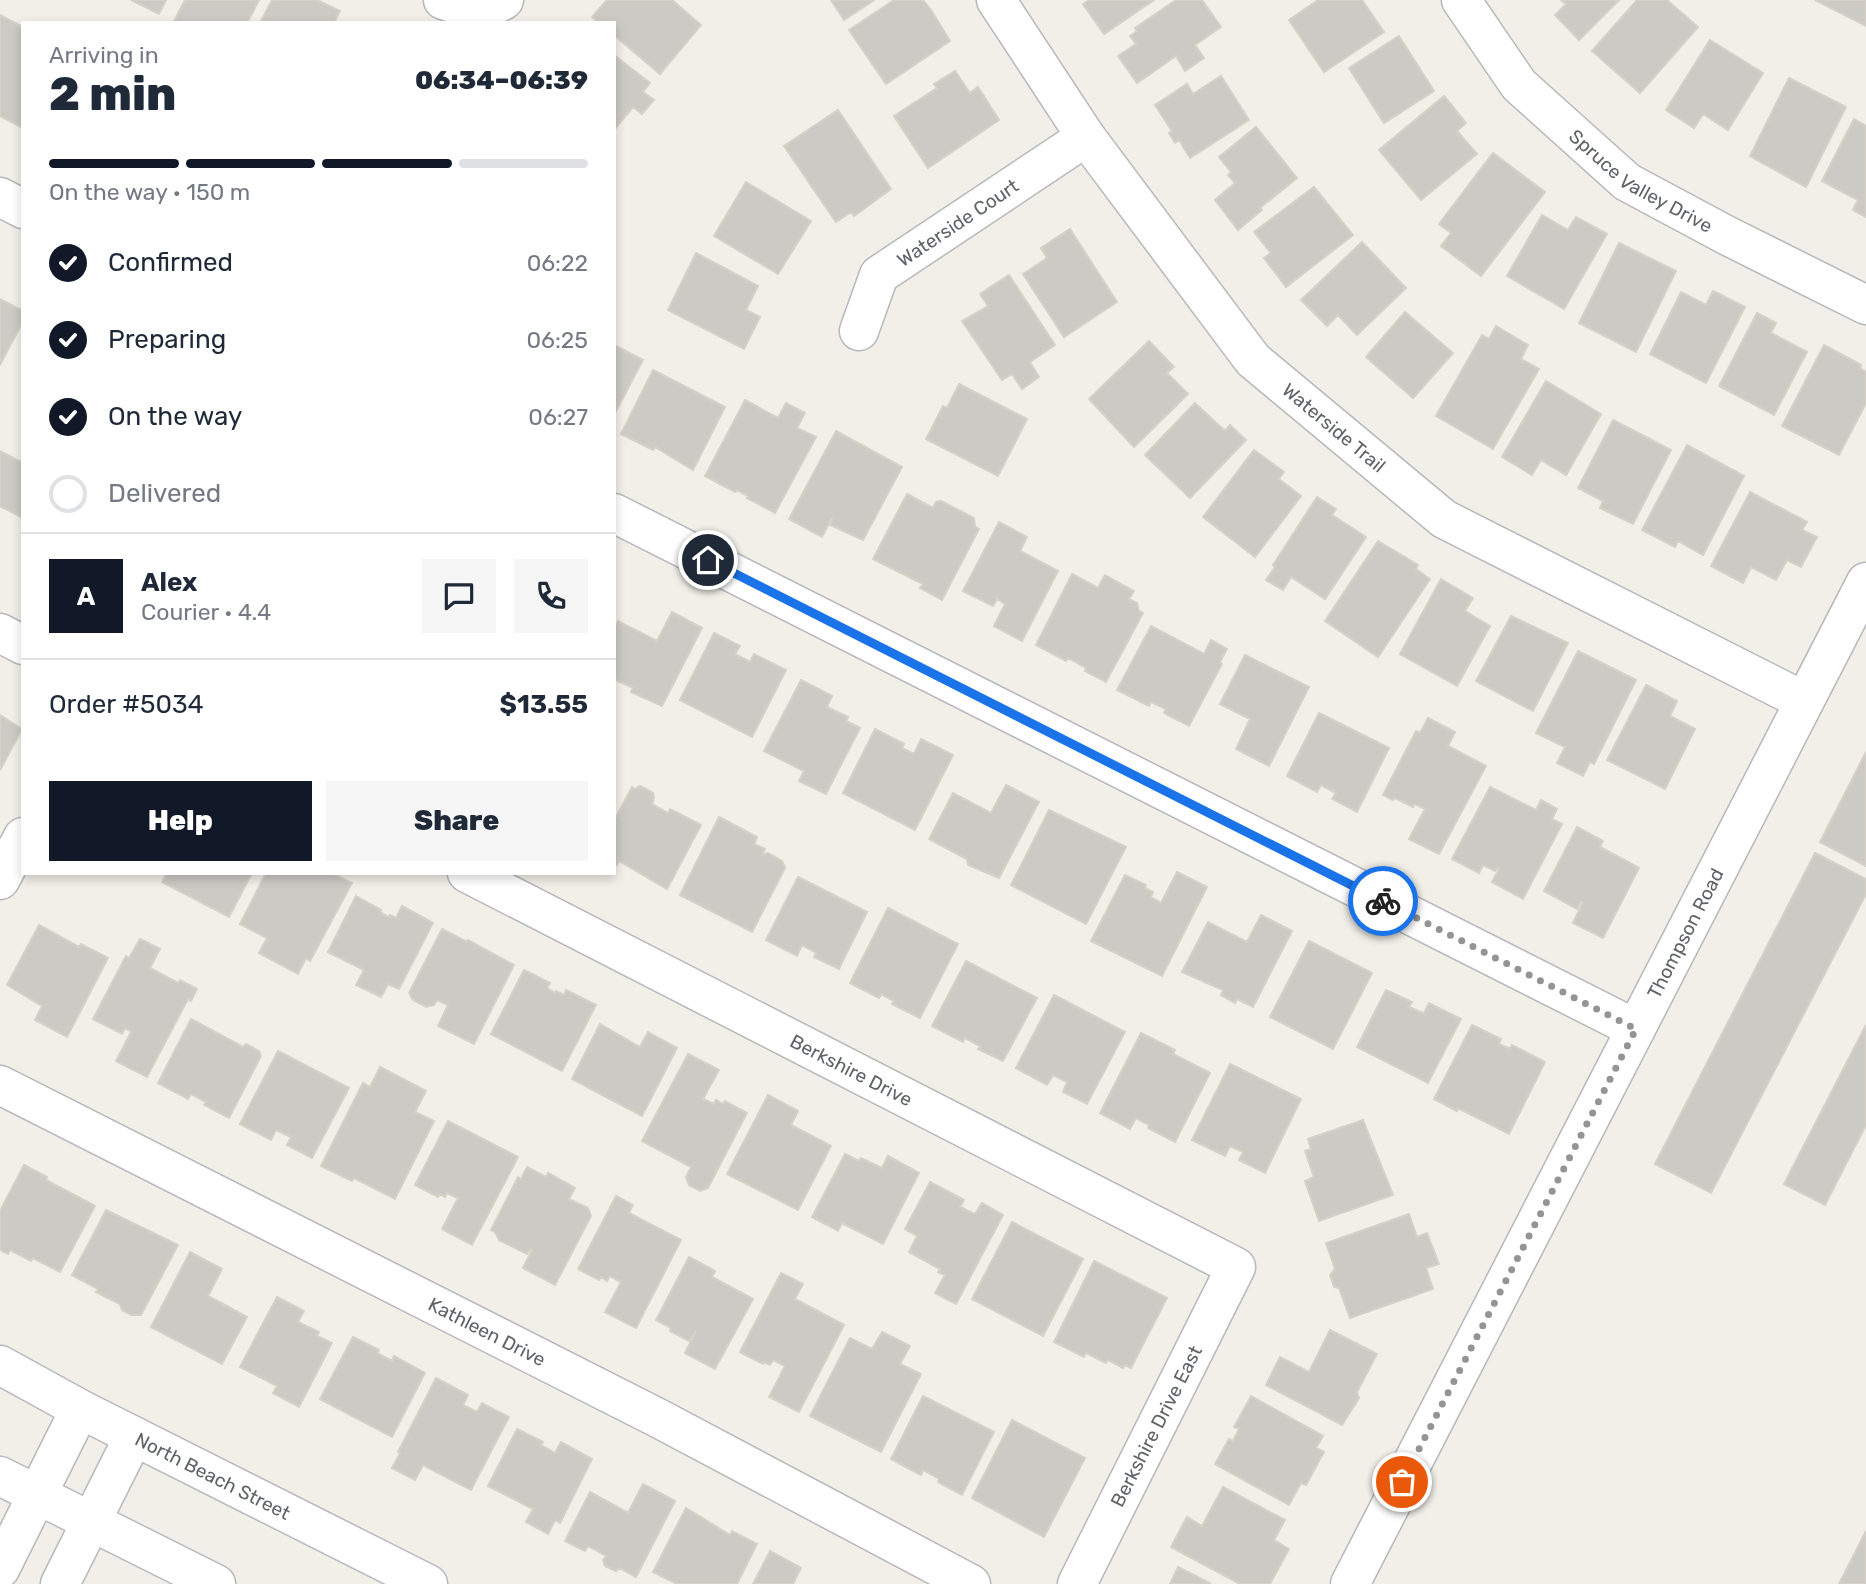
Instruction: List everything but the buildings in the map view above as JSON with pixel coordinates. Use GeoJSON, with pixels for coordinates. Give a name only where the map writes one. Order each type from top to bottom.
{"type":"FeatureCollection","features":[{"type":"Feature","properties":{"kind":"street"},"geometry":{"type":"LineString","coordinates":[[443,0],[467,8],[485,9],[504,0]]}},
{"type":"Feature","properties":{"kind":"street","name":"Waterside Trail"},"geometry":{"type":"LineString","coordinates":[[996,0],[1086,137],[1253,360],[1444,519],[1804,701]]}},
{"type":"Feature","properties":{"kind":"street","name":"Spruce Valley Drive"},"geometry":{"type":"LineString","coordinates":[[1461,0],[1519,85],[1627,182],[1866,305]]}},
{"type":"Feature","properties":{"kind":"street","name":"Waterside Court"},"geometry":{"type":"LineString","coordinates":[[859,331],[879,275],[1086,137]]}},
{"type":"Feature","properties":{"kind":"street"},"geometry":{"type":"LineString","coordinates":[[0,197],[21,208]]}},
{"type":"Feature","properties":{"kind":"street"},"geometry":{"type":"LineString","coordinates":[[616,514],[1636,1029]]}},
{"type":"Feature","properties":{"kind":"street","name":"Thompson Road"},"geometry":{"type":"LineString","coordinates":[[1350,1584],[1866,582]]}},
{"type":"Feature","properties":{"kind":"street"},"geometry":{"type":"LineString","coordinates":[[0,633],[21,644]]}},
{"type":"Feature","properties":{"kind":"street"},"geometry":{"type":"LineString","coordinates":[[0,880],[21,841]]}},
{"type":"Feature","properties":{"kind":"street","name":"Berkshire Drive"},"geometry":{"type":"LineString","coordinates":[[471,875],[1236,1267]]}},
{"type":"Feature","properties":{"kind":"street","name":"Kathleen Drive"},"geometry":{"type":"LineString","coordinates":[[0,1085],[658,1418],[971,1584]]}},
{"type":"Feature","properties":{"kind":"street","name":"Berkshire Drive East"},"geometry":{"type":"LineString","coordinates":[[1077,1584],[1236,1267]]}},
{"type":"Feature","properties":{"kind":"street","name":"North Beach Street"},"geometry":{"type":"LineString","coordinates":[[0,1365],[80,1409],[428,1584]]}},
{"type":"Feature","properties":{"kind":"street"},"geometry":{"type":"LineString","coordinates":[[0,1569],[80,1409]]}},
{"type":"Feature","properties":{"kind":"street"},"geometry":{"type":"LineString","coordinates":[[60,1584],[134,1436]]}},
{"type":"Feature","properties":{"kind":"street"},"geometry":{"type":"LineString","coordinates":[[0,1476],[216,1584]]}},
{"type":"Feature","properties":{"kind":"way so far"},"geometry":{"type":"LineString","coordinates":[[1383,901],[1636,1029],[1402,1482]]}},
{"type":"Feature","properties":{"kind":"route"},"geometry":{"type":"LineString","coordinates":[[708,560],[1383,901]]}}]}
